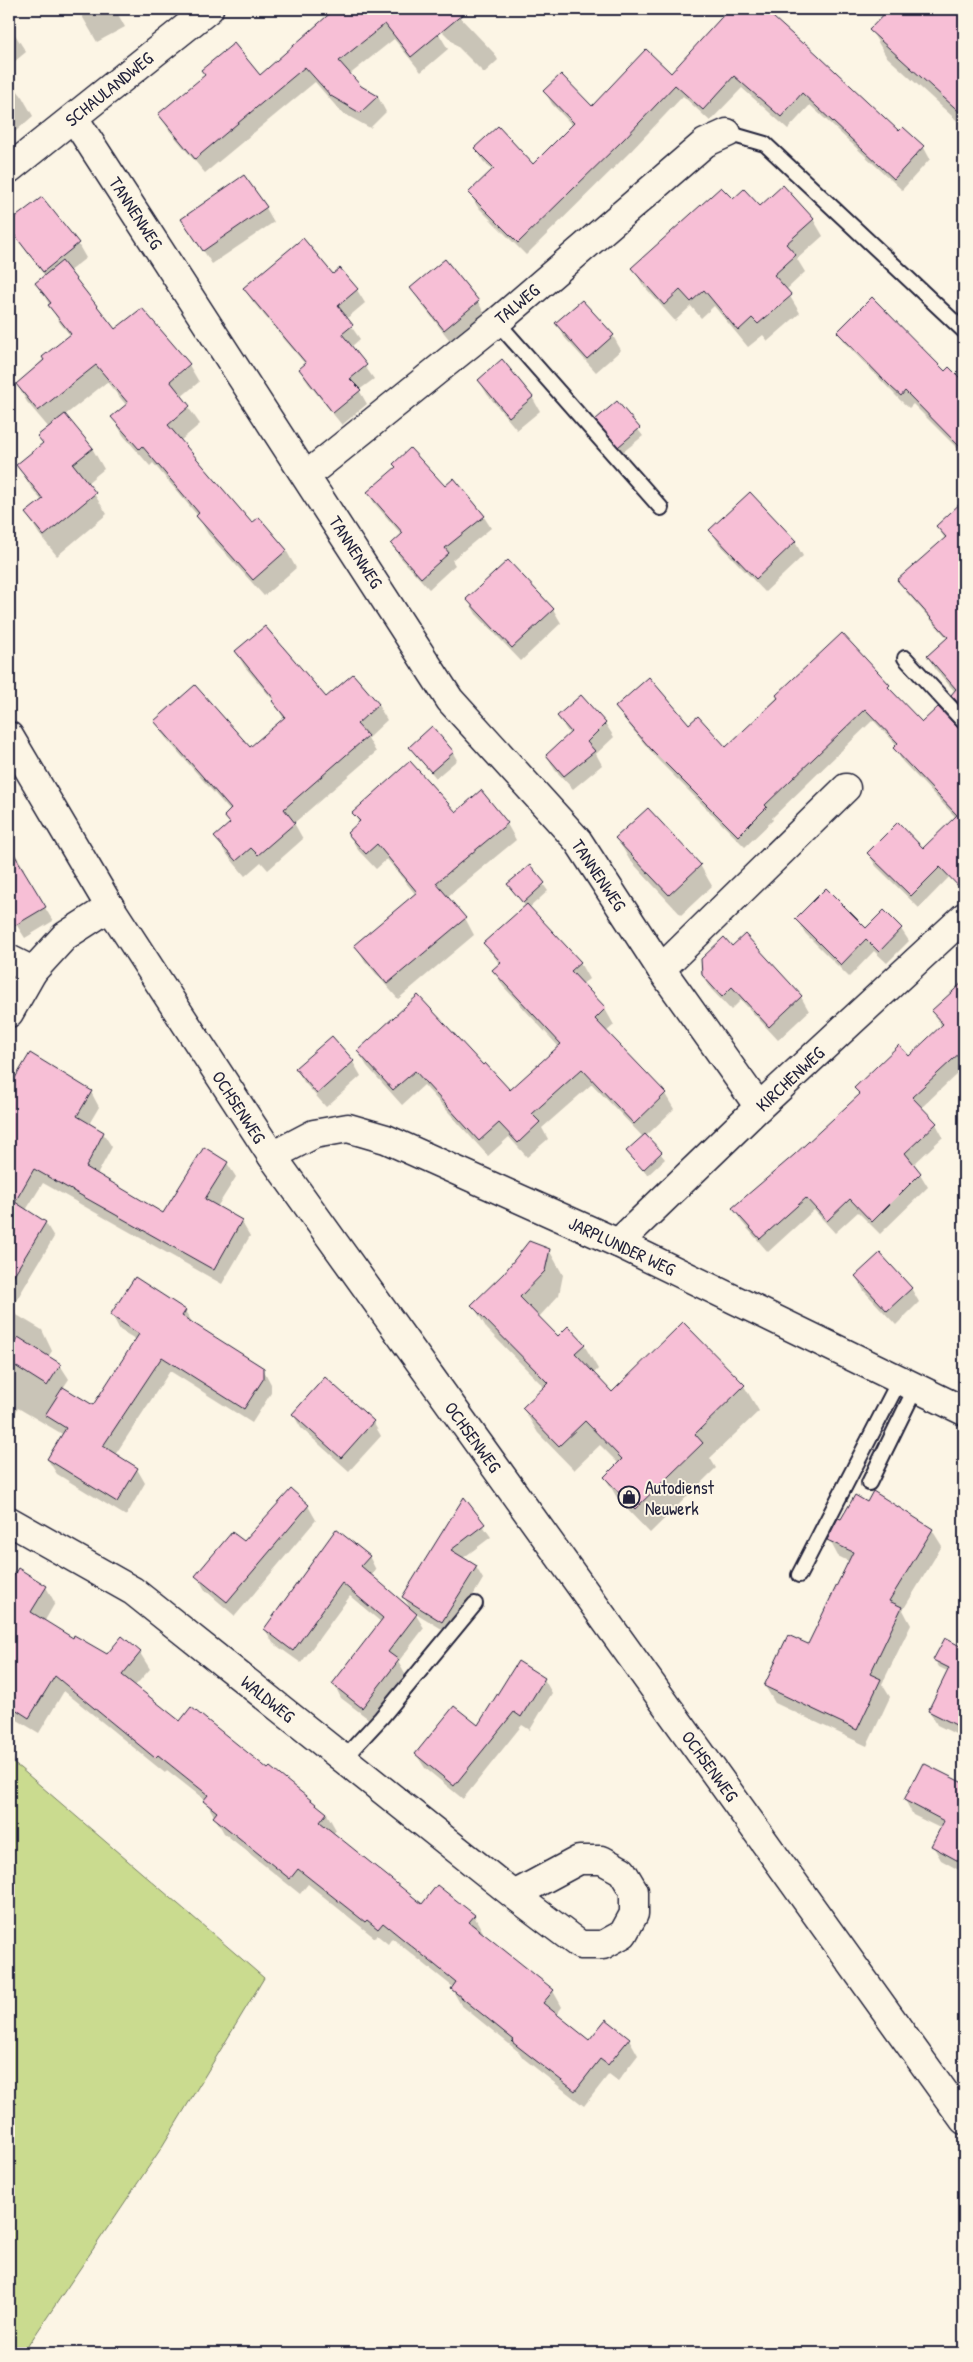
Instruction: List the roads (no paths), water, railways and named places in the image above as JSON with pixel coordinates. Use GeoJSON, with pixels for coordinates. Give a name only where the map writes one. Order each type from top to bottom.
{"type":"FeatureCollection","features":[{"type":"Feature","properties":{"kind":"street","name":"SCHAULANDWEG"},"geometry":{"type":"LineString","coordinates":[[9,169],[210,9]]}},
{"type":"Feature","properties":{"kind":"street","name":"TANNENWEG"},"geometry":{"type":"LineString","coordinates":[[74,118],[307,475],[450,700],[578,842],[662,969],[759,1108]]}},
{"type":"Feature","properties":{"kind":"street","name":"TALWEG"},"geometry":{"type":"LineString","coordinates":[[307,475],[497,322],[705,143],[727,133]]}},
{"type":"Feature","properties":{"kind":"street","name":"OCHSENWEG"},"geometry":{"type":"LineString","coordinates":[[9,736],[110,907],[272,1156],[964,2120]]}},
{"type":"Feature","properties":{"kind":"street"},"geometry":{"type":"LineString","coordinates":[[662,969],[846,788]]}},
{"type":"Feature","properties":{"kind":"street"},"geometry":{"type":"LineString","coordinates":[[9,1013],[33,972],[65,936],[110,907]]}},
{"type":"Feature","properties":{"kind":"street","name":"KIRCHENWEG"},"geometry":{"type":"LineString","coordinates":[[618,1243],[759,1108],[964,917]]}},
{"type":"Feature","properties":{"kind":"street"},"geometry":{"type":"LineString","coordinates":[[9,959],[33,972]]}},
{"type":"Feature","properties":{"kind":"street","name":"JARPLUNDER WEG"},"geometry":{"type":"LineString","coordinates":[[272,1156],[314,1134],[348,1128],[386,1139],[618,1243],[964,1411]]}},
{"type":"Feature","properties":{"kind":"street","name":"WALDWEG"},"geometry":{"type":"LineString","coordinates":[[9,1521],[133,1591],[514,1895]]}},
{"type":"Feature","properties":{"kind":"lane"},"geometry":{"type":"LineString","coordinates":[[727,133],[765,144],[964,332]]}},
{"type":"Feature","properties":{"kind":"lane"},"geometry":{"type":"LineString","coordinates":[[497,322],[661,508]]}},
{"type":"Feature","properties":{"kind":"lane"},"geometry":{"type":"LineString","coordinates":[[905,658],[964,722]]}},
{"type":"Feature","properties":{"kind":"lane"},"geometry":{"type":"LineString","coordinates":[[868,1483],[908,1383]]}},
{"type":"Feature","properties":{"kind":"lane"},"geometry":{"type":"LineString","coordinates":[[799,1575],[908,1383]]}},
{"type":"Feature","properties":{"kind":"lane"},"geometry":{"type":"LineString","coordinates":[[343,1759],[381,1718],[475,1604]]}},
{"type":"Feature","properties":{"kind":"place","name":"Autodienst Neuwerk"},"geometry":{"type":"Point","coordinates":[629,1497]}}]}
